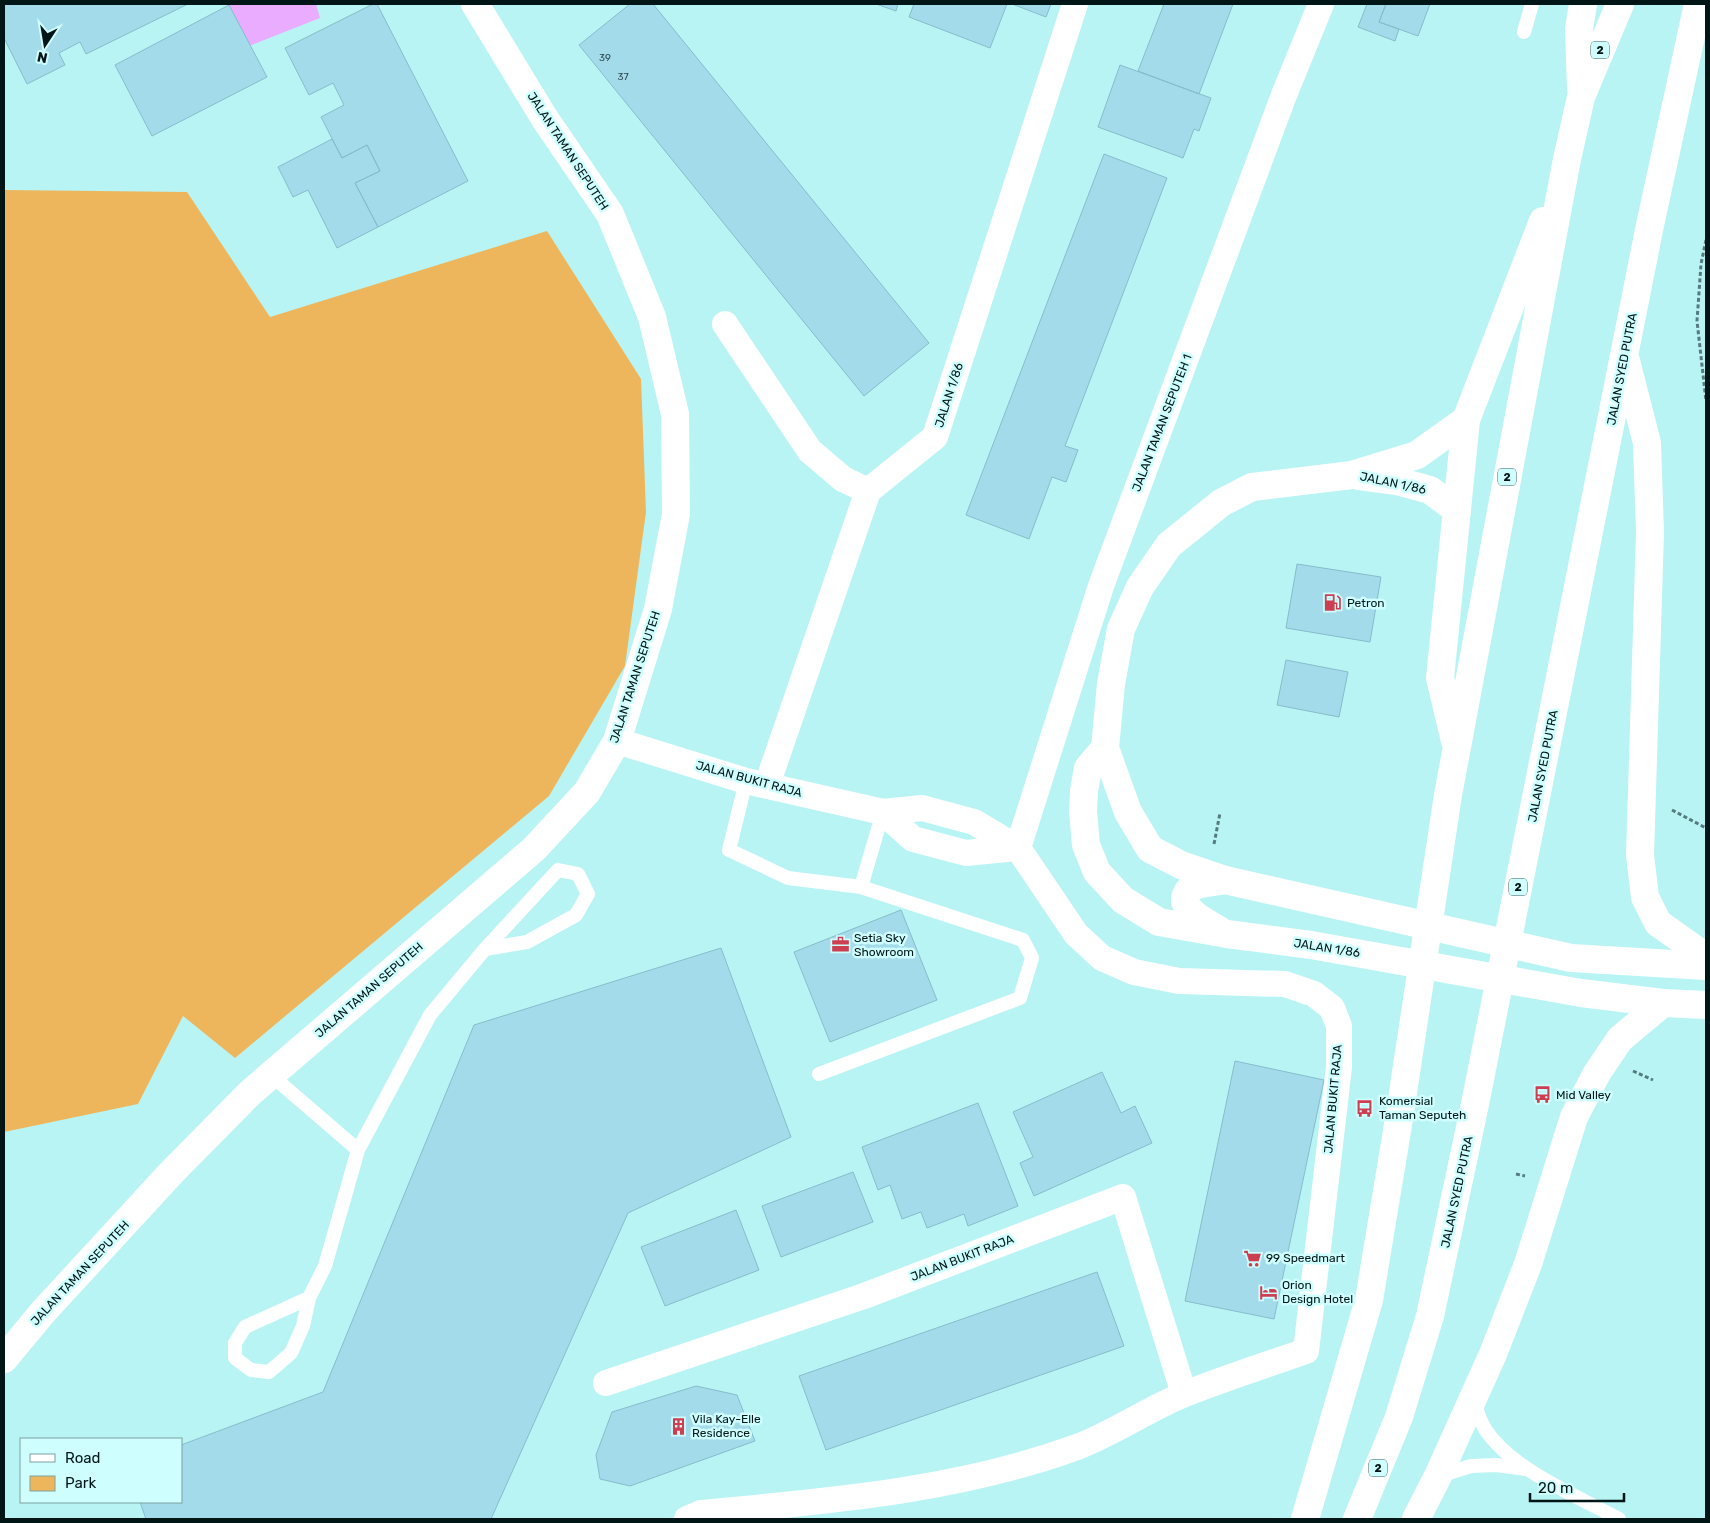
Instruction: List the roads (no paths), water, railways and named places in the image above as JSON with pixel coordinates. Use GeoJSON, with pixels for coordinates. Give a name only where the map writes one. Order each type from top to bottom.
{"type":"FeatureCollection","features":[{"type":"Feature","properties":{"kind":"main road","name":"JALAN TAMAN SEPUTEH"},"geometry":{"type":"LineString","coordinates":[[4,1359],[43,1312],[224,1119],[271,1074],[534,849],[587,792],[617,741],[658,609],[676,514],[675,414],[652,317],[610,214],[545,119],[475,4]]}},
{"type":"Feature","properties":{"kind":"main road"},"geometry":{"type":"LineString","coordinates":[[1581,97],[1579,29],[1583,4]]}},
{"type":"Feature","properties":{"kind":"main road","name":"2"},"geometry":{"type":"LineString","coordinates":[[1305,1519],[1369,1300],[1399,1119],[1448,795],[1566,159],[1581,97],[1620,4]]}},
{"type":"Feature","properties":{"kind":"main road","name":"JALAN SYED PUTRA"},"geometry":{"type":"LineString","coordinates":[[1357,1519],[1399,1417],[1430,1316],[1466,1152],[1624,355],[1698,4]]}},
{"type":"Feature","properties":{"kind":"main road"},"geometry":{"type":"LineString","coordinates":[[1681,79],[1706,40]]}},
{"type":"Feature","properties":{"kind":"main road"},"geometry":{"type":"LineString","coordinates":[[1457,750],[1440,678],[1466,420],[1566,159]]}},
{"type":"Feature","properties":{"kind":"main road"},"geometry":{"type":"LineString","coordinates":[[1624,355],[1647,444],[1650,532],[1640,854],[1645,897],[1658,923],[1706,957]]}},
{"type":"Feature","properties":{"kind":"main road","name":"JALAN 1/86"},"geometry":{"type":"LineString","coordinates":[[1466,420],[1417,455],[1352,475],[1252,488],[1220,503],[1169,545],[1140,587],[1121,629],[1111,684],[1105,748],[1128,812],[1150,849],[1181,865],[1225,880],[1572,958],[1706,966]]}},
{"type":"Feature","properties":{"kind":"main road","name":"JALAN 1/86"},"geometry":{"type":"LineString","coordinates":[[1352,475],[1397,481],[1430,490],[1457,510]]}},
{"type":"Feature","properties":{"kind":"main road","name":"JALAN 1/86"},"geometry":{"type":"LineString","coordinates":[[1105,748],[1088,768],[1083,812],[1086,845],[1097,872],[1123,900],[1158,922],[1227,934],[1311,945],[1582,993],[1706,1006]]}},
{"type":"Feature","properties":{"kind":"main road"},"geometry":{"type":"LineString","coordinates":[[1225,880],[1196,885],[1188,890],[1185,898],[1186,906],[1192,912],[1227,934]]}},
{"type":"Feature","properties":{"kind":"main road"},"geometry":{"type":"LineString","coordinates":[[1416,1519],[1438,1476],[1493,1354],[1528,1264],[1574,1117],[1597,1073],[1620,1039],[1663,1003]]}},
{"type":"Feature","properties":{"kind":"main road"},"geometry":{"type":"LineString","coordinates":[[1422,1519],[1438,1476]]}},
{"type":"Feature","properties":{"kind":"street","name":"JALAN 1/86"},"geometry":{"type":"LineString","coordinates":[[868,491],[935,437],[1075,4]]}},
{"type":"Feature","properties":{"kind":"street","name":"JALAN TAMAN SEPUTEH 1"},"geometry":{"type":"LineString","coordinates":[[1018,848],[1101,586],[1284,95],[1321,4]]}},
{"type":"Feature","properties":{"kind":"street"},"geometry":{"type":"LineString","coordinates":[[725,324],[810,450],[843,479],[868,491],[756,783]]}},
{"type":"Feature","properties":{"kind":"street","name":"JALAN BUKIT RAJA"},"geometry":{"type":"LineString","coordinates":[[617,741],[756,783],[883,812],[913,839],[966,853],[1018,848],[1076,934],[1102,958],[1134,972],[1179,981],[1286,984],[1314,994],[1332,1008],[1339,1026],[1338,1067],[1306,1351],[1184,1394],[1078,1447],[1014,1466],[927,1487],[844,1499],[702,1513],[687,1519]]}},
{"type":"Feature","properties":{"kind":"street","name":"JALAN BUKIT RAJA"},"geometry":{"type":"LineString","coordinates":[[606,1383],[864,1296],[1123,1198],[1184,1394]]}},
{"type":"Feature","properties":{"kind":"lane"},"geometry":{"type":"LineString","coordinates":[[1524,32],[1532,4]]}},
{"type":"Feature","properties":{"kind":"lane"},"geometry":{"type":"LineString","coordinates":[[756,783],[729,850],[788,878],[861,887],[1023,940],[1032,958],[1020,998],[819,1074]]}},
{"type":"Feature","properties":{"kind":"lane"},"geometry":{"type":"LineString","coordinates":[[861,887],[883,812]]}},
{"type":"Feature","properties":{"kind":"lane"},"geometry":{"type":"LineString","coordinates":[[308,1298],[245,1327],[235,1343],[235,1358],[251,1370],[269,1372],[290,1353],[303,1326],[308,1298],[326,1266],[358,1150],[430,1015],[485,949],[558,870],[578,874],[588,894],[576,915],[527,942],[485,949]]}},
{"type":"Feature","properties":{"kind":"lane"},"geometry":{"type":"LineString","coordinates":[[271,1074],[358,1150]]}},
{"type":"Feature","properties":{"kind":"lane"},"geometry":{"type":"LineString","coordinates":[[1473,1399],[1484,1428],[1501,1448],[1527,1469],[1619,1519]]}},
{"type":"Feature","properties":{"kind":"lane"},"geometry":{"type":"LineString","coordinates":[[1438,1476],[1471,1466],[1496,1465],[1527,1469]]}},
{"type":"Feature","properties":{"kind":"place","name":"Petron"},"geometry":{"type":"Point","coordinates":[1333,603]}},
{"type":"Feature","properties":{"kind":"place","name":"Setia Sky Showroom"},"geometry":{"type":"Point","coordinates":[840,945]}},
{"type":"Feature","properties":{"kind":"place","name":"Mid Valley"},"geometry":{"type":"Point","coordinates":[1542,1095]}},
{"type":"Feature","properties":{"kind":"place","name":"Komersial Taman Seputeh"},"geometry":{"type":"Point","coordinates":[1365,1108]}},
{"type":"Feature","properties":{"kind":"place","name":"99 Speedmart"},"geometry":{"type":"Point","coordinates":[1252,1258]}},
{"type":"Feature","properties":{"kind":"place","name":"Orion Design Hotel"},"geometry":{"type":"Point","coordinates":[1268,1292]}},
{"type":"Feature","properties":{"kind":"place","name":"Vila Kay-Elle Residence"},"geometry":{"type":"Point","coordinates":[678,1426]}}]}
